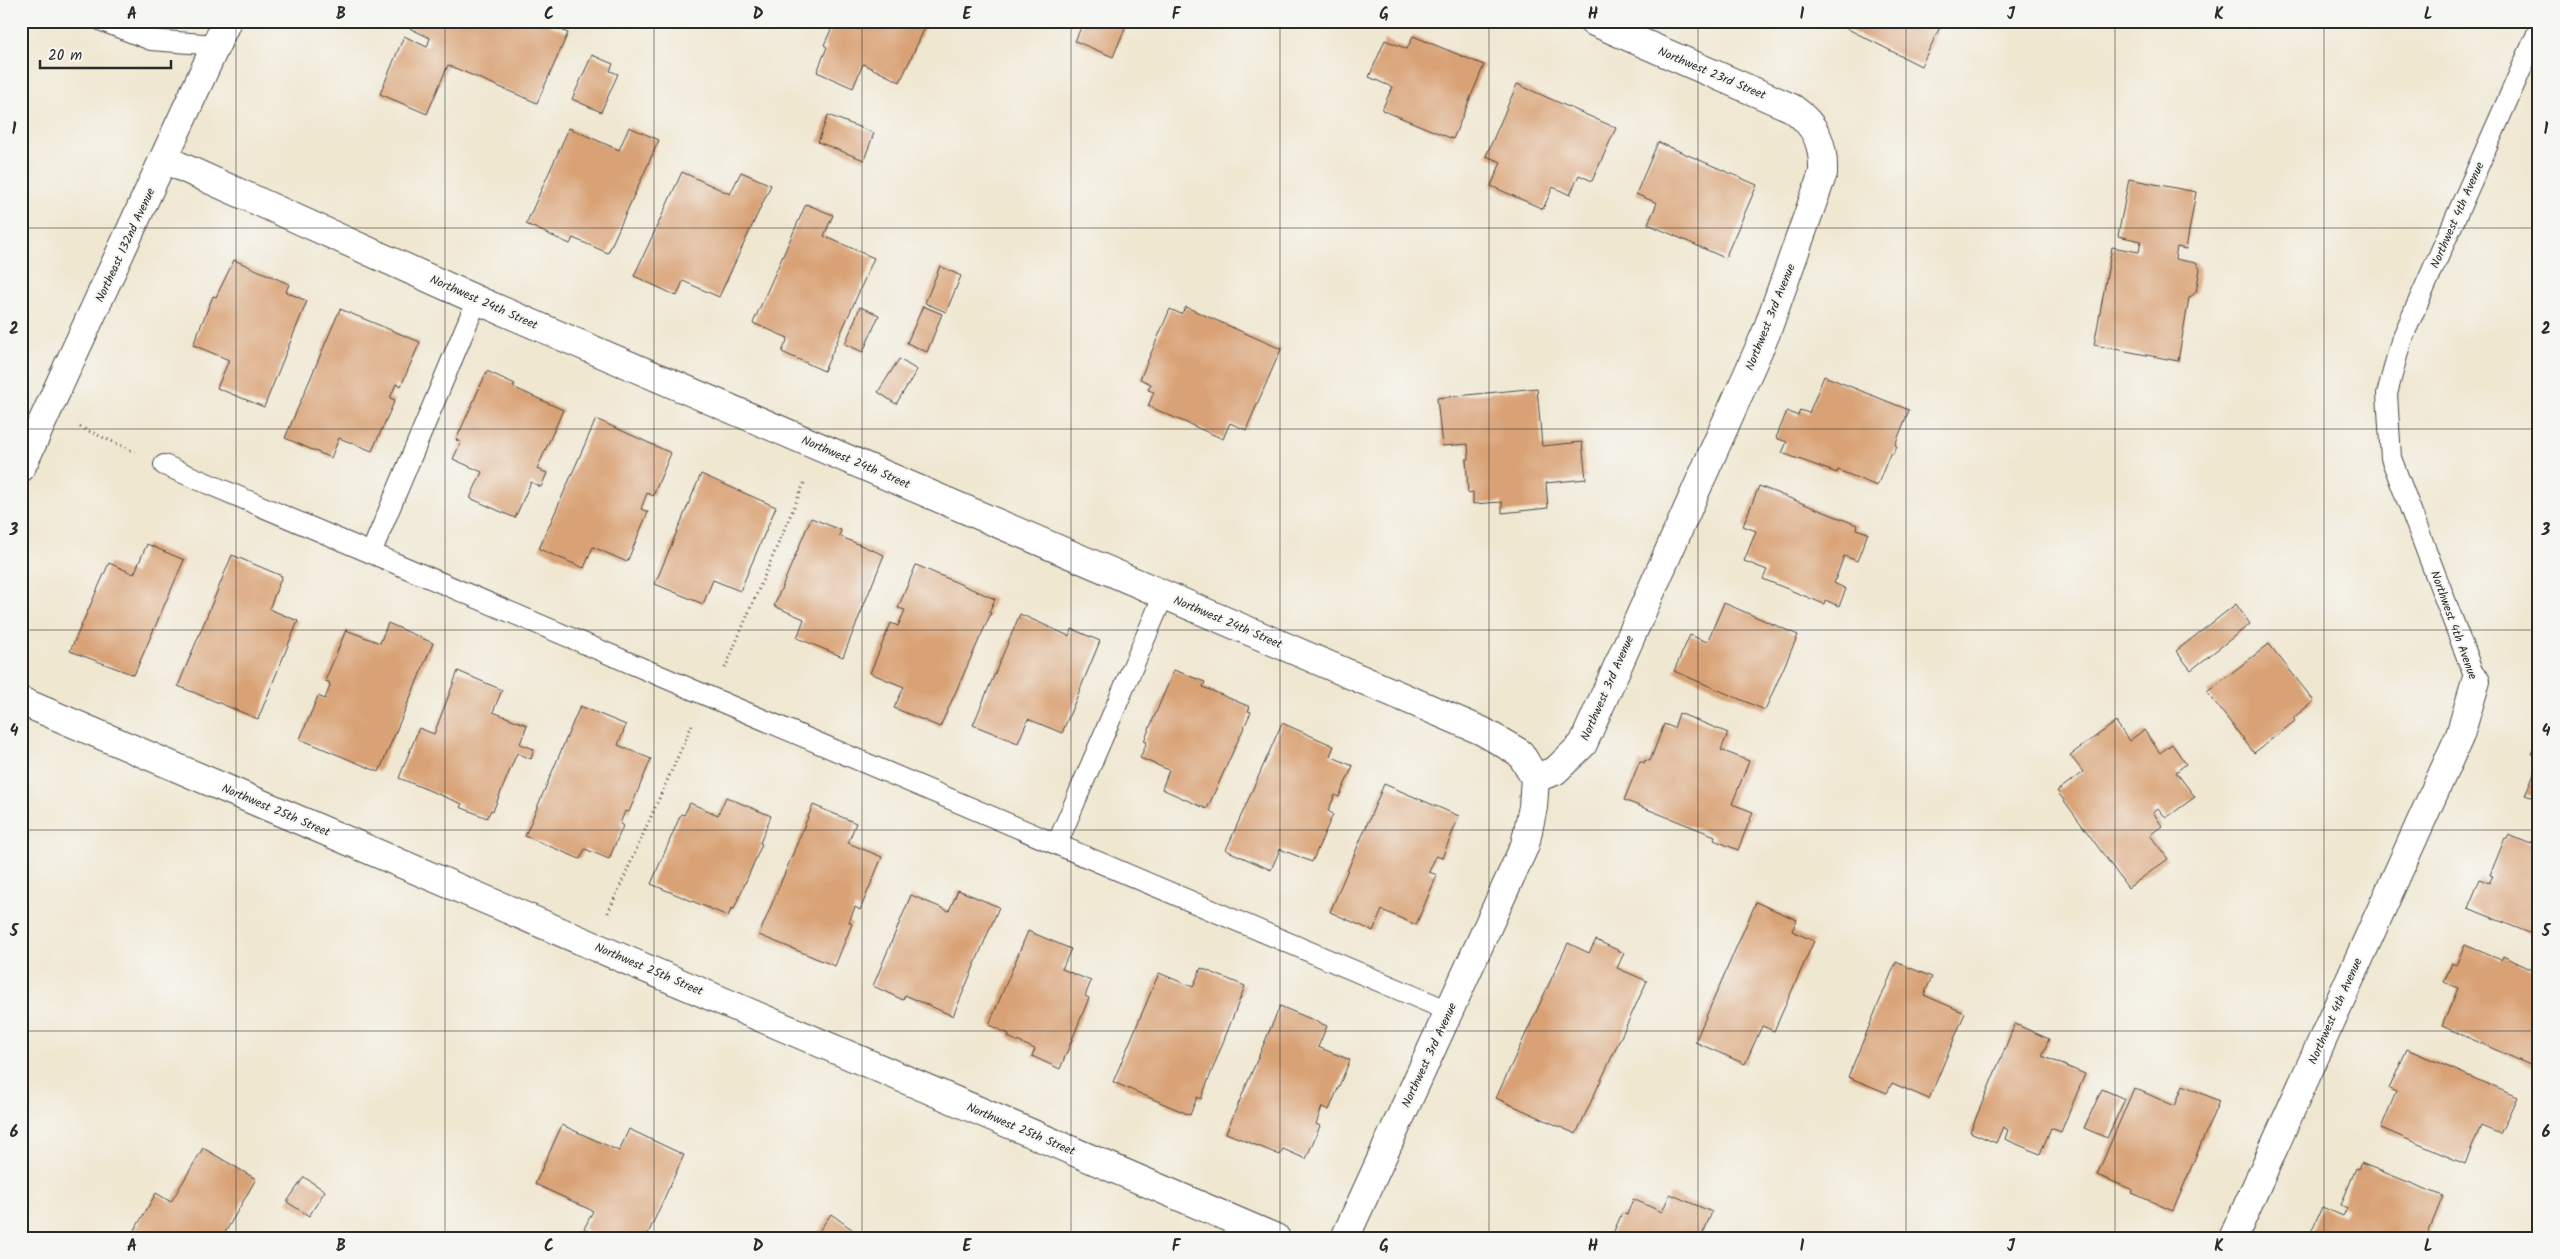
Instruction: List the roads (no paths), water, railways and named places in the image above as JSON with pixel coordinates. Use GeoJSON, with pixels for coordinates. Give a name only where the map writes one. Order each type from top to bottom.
{"type":"FeatureCollection","features":[{"type":"Feature","properties":{"kind":"street","name":"Northwest 23rd Street"},"geometry":{"type":"LineString","coordinates":[[1592,21],[1792,108],[1813,127],[1820,140]]}},
{"type":"Feature","properties":{"kind":"street","name":"Northeast 132nd Avenue"},"geometry":{"type":"LineString","coordinates":[[21,468],[222,33]]}},
{"type":"Feature","properties":{"kind":"street","name":"Northwest 3rd Avenue"},"geometry":{"type":"LineString","coordinates":[[1345,1238],[1525,845],[1533,807],[1535,778],[1555,772],[1583,744],[1766,333],[1823,173],[1824,156],[1820,140]]}},
{"type":"Feature","properties":{"kind":"street","name":"Northwest 24th Street"},"geometry":{"type":"LineString","coordinates":[[164,159],[477,300],[1482,731],[1520,754],[1535,778]]}},
{"type":"Feature","properties":{"kind":"street","name":"Northwest 4th Avenue"},"geometry":{"type":"LineString","coordinates":[[2233,1238],[2460,735],[2476,680]]}},
{"type":"Feature","properties":{"kind":"street","name":"Northwest 25th Street"},"geometry":{"type":"LineString","coordinates":[[21,701],[1276,1238]]}},
{"type":"Feature","properties":{"kind":"lane"},"geometry":{"type":"LineString","coordinates":[[102,21],[151,40],[222,33]]}},
{"type":"Feature","properties":{"kind":"lane","name":"Northwest 4th Avenue"},"geometry":{"type":"LineString","coordinates":[[2476,680],[2391,458],[2387,394],[2401,341],[2539,29]]}},
{"type":"Feature","properties":{"kind":"lane"},"geometry":{"type":"LineString","coordinates":[[371,553],[477,300]]}},
{"type":"Feature","properties":{"kind":"lane"},"geometry":{"type":"LineString","coordinates":[[164,465],[1449,1011]]}},
{"type":"Feature","properties":{"kind":"lane"},"geometry":{"type":"LineString","coordinates":[[1057,844],[1164,594]]}}]}
